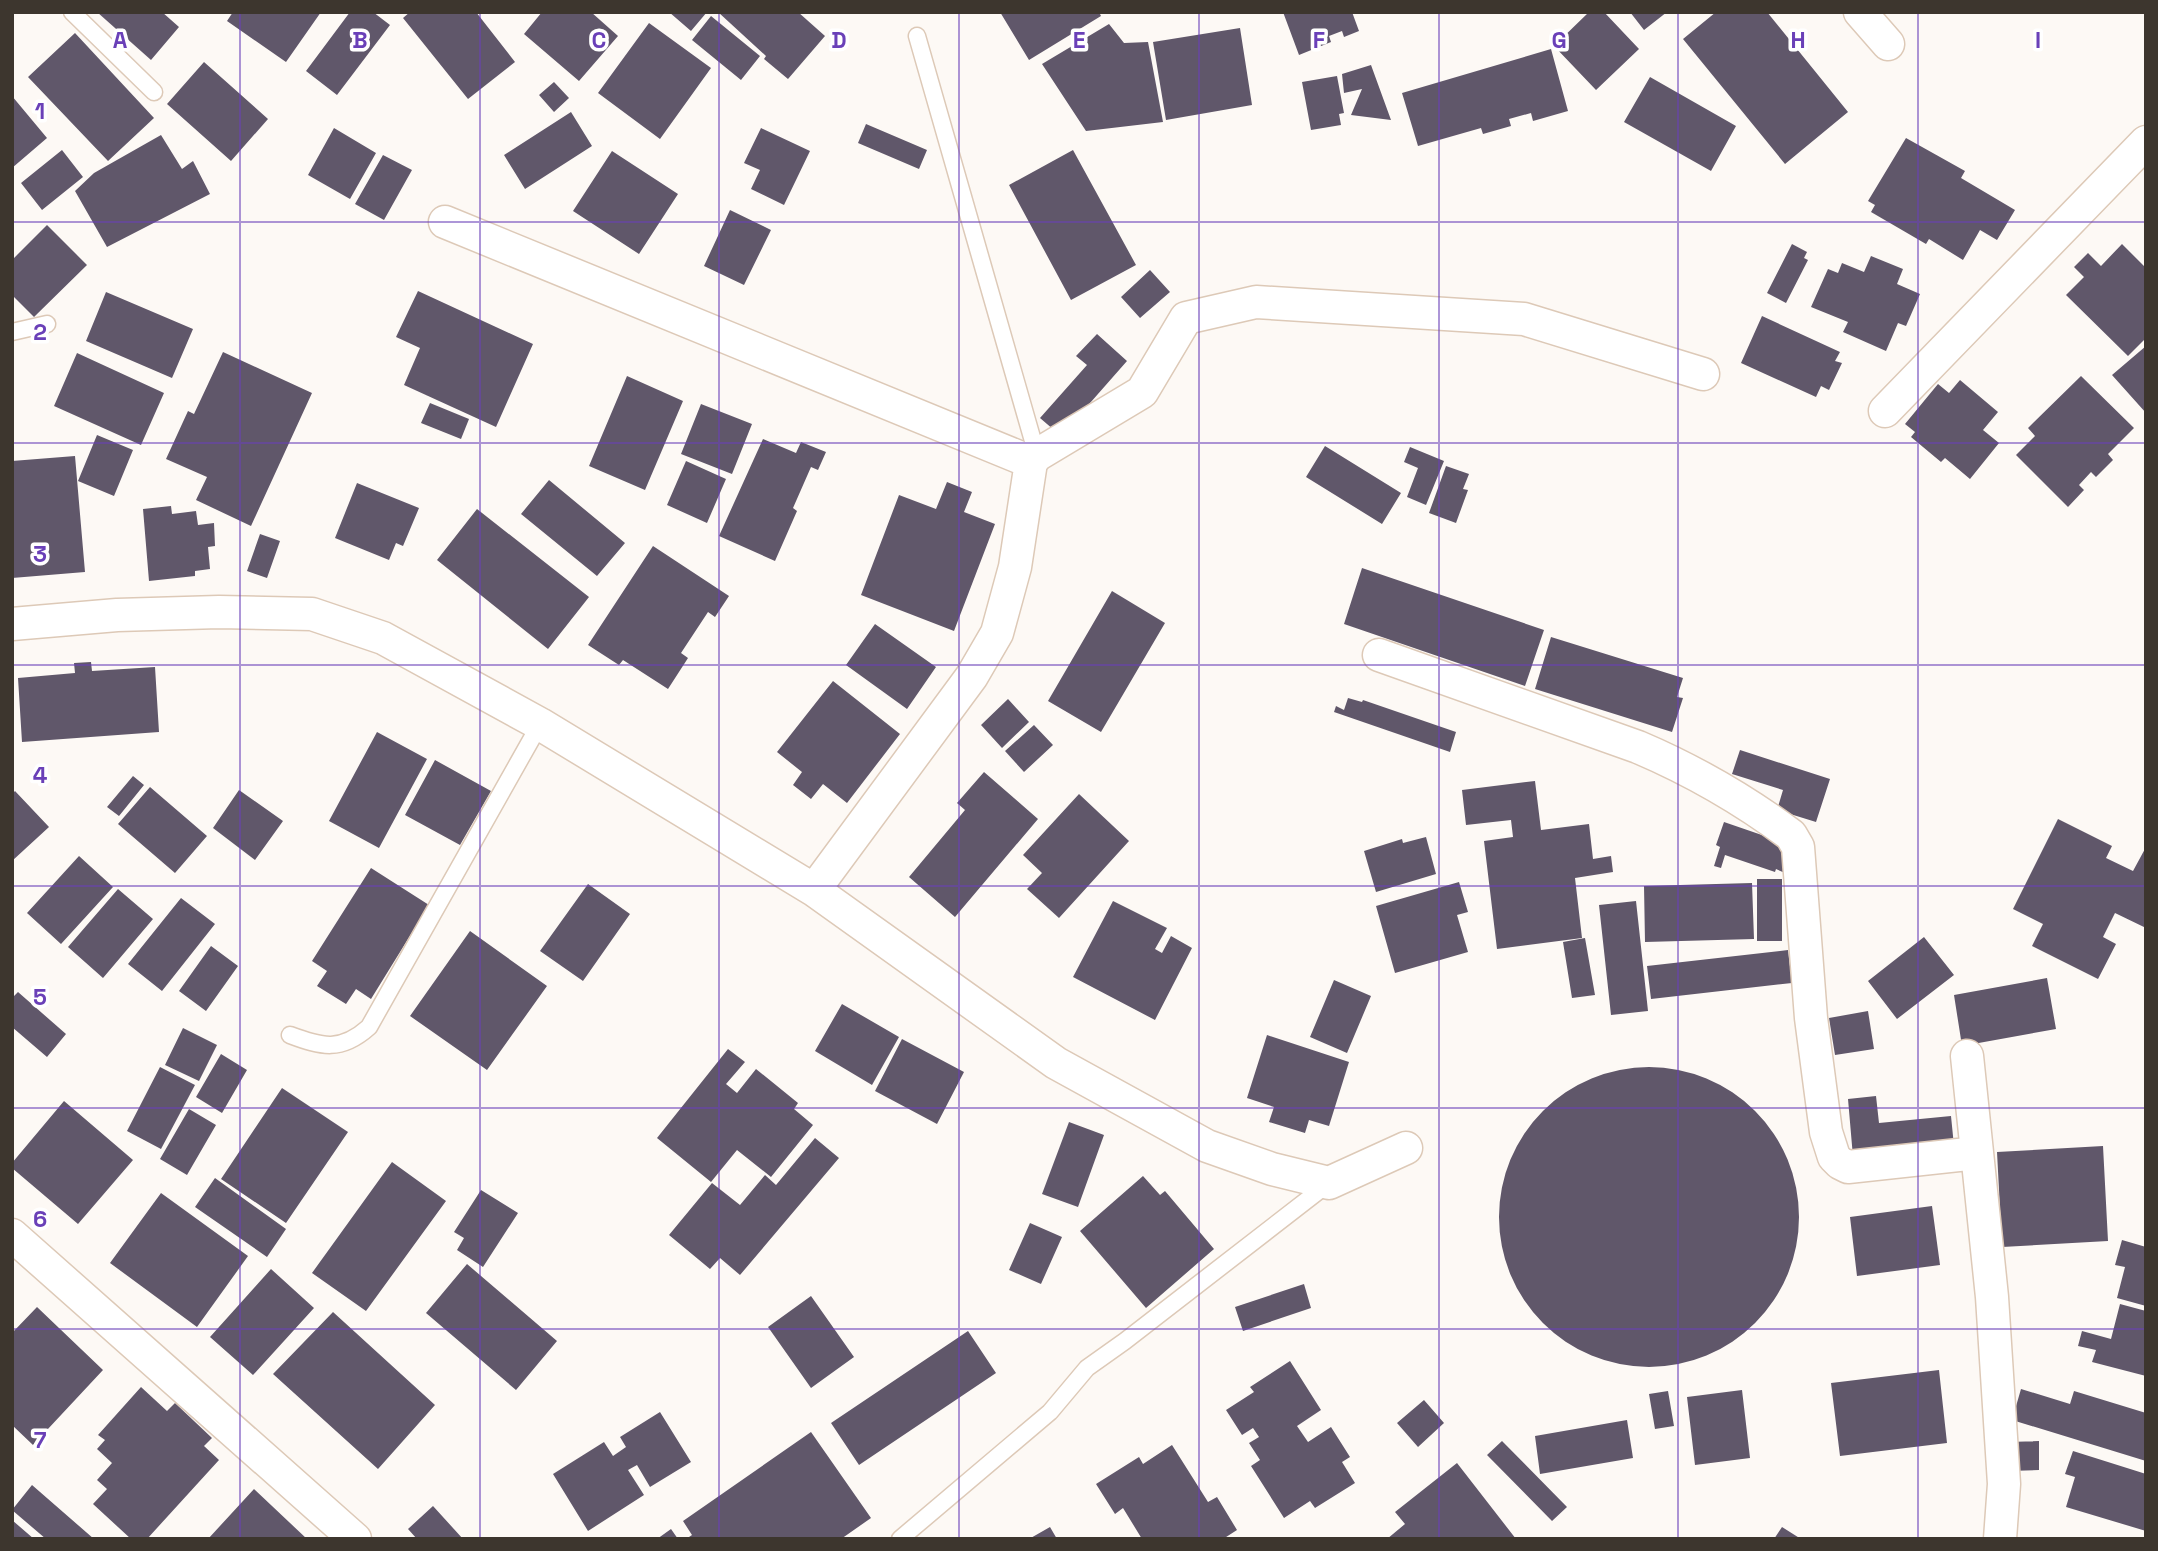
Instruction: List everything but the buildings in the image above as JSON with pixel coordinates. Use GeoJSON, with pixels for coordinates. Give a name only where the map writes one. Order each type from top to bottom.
{"type":"FeatureCollection","features":[{"type":"Feature","properties":{"kind":"street"},"geometry":{"type":"LineString","coordinates":[[1860,12],[1888,44]]}},
{"type":"Feature","properties":{"kind":"street"},"geometry":{"type":"LineString","coordinates":[[1885,411],[2146,142]]}},
{"type":"Feature","properties":{"kind":"street"},"geometry":{"type":"LineString","coordinates":[[445,222],[1034,459]]}},
{"type":"Feature","properties":{"kind":"street"},"geometry":{"type":"LineString","coordinates":[[814,890],[972,676],[997,633],[1015,567],[1034,459],[1142,392],[1186,318],[1256,302],[1524,319],[1703,373]]}},
{"type":"Feature","properties":{"kind":"street"},"geometry":{"type":"LineString","coordinates":[[12,624],[129,615],[219,612],[312,614],[383,638],[540,724],[814,890],[1056,1063],[1207,1146],[1272,1169],[1329,1183],[1406,1149]]}},
{"type":"Feature","properties":{"kind":"street"},"geometry":{"type":"LineString","coordinates":[[1378,655],[1659,755],[1688,768],[1791,835],[1798,847],[1811,1018],[1826,1132],[1834,1157],[1848,1167],[1977,1153]]}},
{"type":"Feature","properties":{"kind":"street"},"geometry":{"type":"LineString","coordinates":[[1967,1056],[1992,1297],[2004,1484],[2000,1539]]}},
{"type":"Feature","properties":{"kind":"street"},"geometry":{"type":"LineString","coordinates":[[12,1235],[355,1539]]}},
{"type":"Feature","properties":{"kind":"lane"},"geometry":{"type":"LineString","coordinates":[[72,12],[154,92]]}},
{"type":"Feature","properties":{"kind":"lane"},"geometry":{"type":"LineString","coordinates":[[917,36],[1034,459]]}},
{"type":"Feature","properties":{"kind":"lane"},"geometry":{"type":"LineString","coordinates":[[12,332],[47,324]]}},
{"type":"Feature","properties":{"kind":"lane"},"geometry":{"type":"LineString","coordinates":[[290,1035],[317,1045],[338,1045],[357,1038],[369,1027],[540,724]]}},
{"type":"Feature","properties":{"kind":"lane"},"geometry":{"type":"LineString","coordinates":[[900,1539],[1050,1412],[1087,1368],[1329,1183]]}}]}
